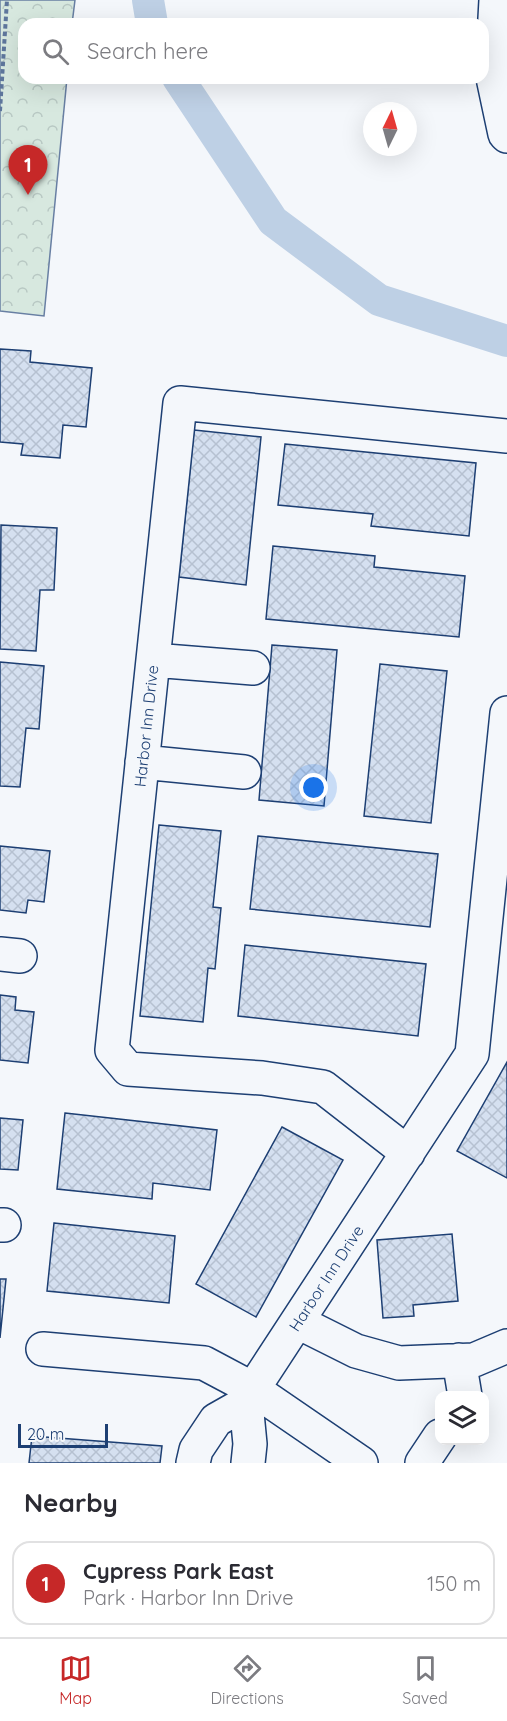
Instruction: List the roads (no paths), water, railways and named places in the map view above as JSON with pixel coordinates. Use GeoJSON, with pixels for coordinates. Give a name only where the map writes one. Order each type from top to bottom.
{"type":"FeatureCollection","features":[{"type":"Feature","properties":{"kind":"street"},"geometry":{"type":"LineString","coordinates":[[496,0],[492,73],[507,136]]}},
{"type":"Feature","properties":{"kind":"street","name":"Harbor Inn Drive"},"geometry":{"type":"LineString","coordinates":[[408,1153],[323,1087],[262,1078],[128,1069],[112,1050],[180,403],[507,436]]}},
{"type":"Feature","properties":{"kind":"street"},"geometry":{"type":"LineString","coordinates":[[153,660],[253,668]]}},
{"type":"Feature","properties":{"kind":"street","name":"Harbor Inn Drive"},"geometry":{"type":"LineString","coordinates":[[193,1463],[196,1450],[216,1420],[249,1396],[472,1054],[507,713]]}},
{"type":"Feature","properties":{"kind":"street"},"geometry":{"type":"LineString","coordinates":[[142,762],[244,772]]}},
{"type":"Feature","properties":{"kind":"street"},"geometry":{"type":"LineString","coordinates":[[297,1322],[356,1351],[399,1362],[474,1360],[507,1346]]}},
{"type":"Feature","properties":{"kind":"street"},"geometry":{"type":"LineString","coordinates":[[43,1349],[204,1363],[249,1396],[361,1463]]}},
{"type":"Feature","properties":{"kind":"street"},"geometry":{"type":"LineString","coordinates":[[459,1360],[464,1391]]}},
{"type":"Feature","properties":{"kind":"street"},"geometry":{"type":"LineString","coordinates":[[248,1463],[249,1396]]}},
{"type":"Feature","properties":{"kind":"street"},"geometry":{"type":"LineString","coordinates":[[422,1463],[435,1444]]}},
{"type":"Feature","properties":{"kind":"waterway"},"geometry":{"type":"LineString","coordinates":[[148,0],[151,18]]}},
{"type":"Feature","properties":{"kind":"waterway"},"geometry":{"type":"LineString","coordinates":[[182,84],[273,221],[379,300],[507,341]]}},
{"type":"Feature","properties":{"kind":"place","name":"Cypress Park East"},"geometry":{"type":"Point","coordinates":[28,195]}}]}
